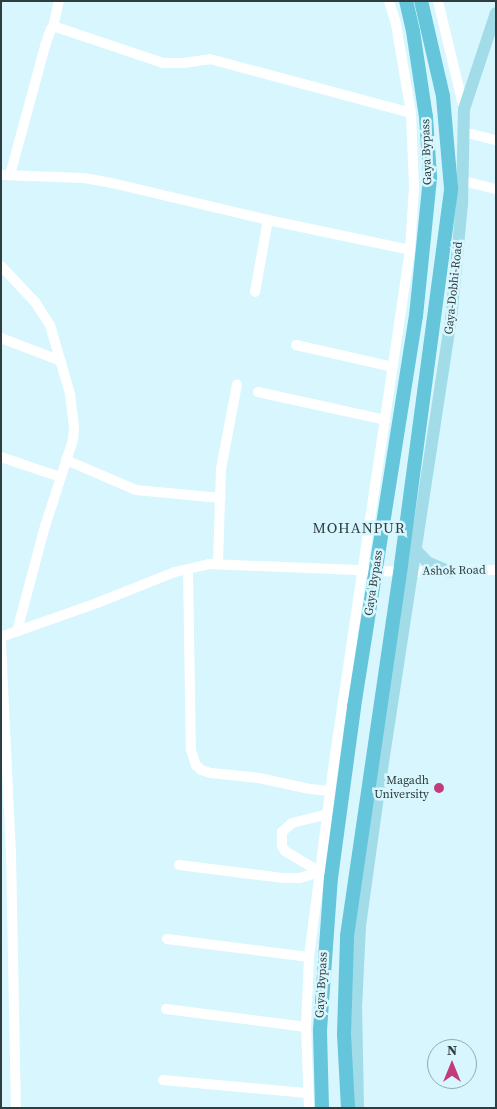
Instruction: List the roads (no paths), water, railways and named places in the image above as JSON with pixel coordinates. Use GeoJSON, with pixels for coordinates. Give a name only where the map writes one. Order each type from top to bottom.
{"type":"FeatureCollection","features":[{"type":"Feature","properties":{"kind":"highway","name":"Gaya Bypass"},"geometry":{"type":"LineString","coordinates":[[322,1108],[320,1030],[331,878],[354,706],[416,316],[430,177],[426,117],[413,31],[406,1]]}},
{"type":"Feature","properties":{"kind":"highway"},"geometry":{"type":"LineString","coordinates":[[348,1108],[344,1034],[347,936],[410,501],[451,188],[443,96],[421,1]]}},
{"type":"Feature","properties":{"kind":"main road","name":"Gaya-Dobhi-Road"},"geometry":{"type":"LineString","coordinates":[[358,1108],[356,1008],[360,926],[412,569],[451,320],[463,182],[464,109],[496,13]]}},
{"type":"Feature","properties":{"kind":"main road"},"geometry":{"type":"LineString","coordinates":[[416,550],[427,562],[450,572]]}},
{"type":"Feature","properties":{"kind":"street"},"geometry":{"type":"LineString","coordinates":[[59,1],[54,27],[46,46],[5,175],[84,178],[112,183],[268,220],[410,250]]}},
{"type":"Feature","properties":{"kind":"street"},"geometry":{"type":"LineString","coordinates":[[309,1108],[306,1027],[309,957],[330,791],[410,250],[414,186],[411,113],[396,24],[389,1]]}},
{"type":"Feature","properties":{"kind":"street"},"geometry":{"type":"LineString","coordinates":[[438,1],[464,109]]}},
{"type":"Feature","properties":{"kind":"street"},"geometry":{"type":"LineString","coordinates":[[54,27],[59,27],[163,63],[183,63],[210,59],[411,113]]}},
{"type":"Feature","properties":{"kind":"street"},"geometry":{"type":"LineString","coordinates":[[463,132],[496,140]]}},
{"type":"Feature","properties":{"kind":"street"},"geometry":{"type":"LineString","coordinates":[[463,182],[496,189]]}},
{"type":"Feature","properties":{"kind":"street"},"geometry":{"type":"LineString","coordinates":[[255,292],[268,220]]}},
{"type":"Feature","properties":{"kind":"street"},"geometry":{"type":"LineString","coordinates":[[1,266],[44,314],[56,340],[70,394],[74,428],[73,440],[60,477],[17,631]]}},
{"type":"Feature","properties":{"kind":"street"},"geometry":{"type":"LineString","coordinates":[[2,339],[61,361]]}},
{"type":"Feature","properties":{"kind":"street"},"geometry":{"type":"LineString","coordinates":[[296,345],[393,367]]}},
{"type":"Feature","properties":{"kind":"street"},"geometry":{"type":"LineString","coordinates":[[218,563],[223,457],[237,384]]}},
{"type":"Feature","properties":{"kind":"street"},"geometry":{"type":"LineString","coordinates":[[258,392],[385,420]]}},
{"type":"Feature","properties":{"kind":"street"},"geometry":{"type":"LineString","coordinates":[[1,457],[60,477]]}},
{"type":"Feature","properties":{"kind":"street"},"geometry":{"type":"LineString","coordinates":[[66,460],[136,490],[221,498]]}},
{"type":"Feature","properties":{"kind":"street","name":"Ashok Road"},"geometry":{"type":"LineString","coordinates":[[1,637],[188,569],[218,563],[363,570],[412,569],[450,572],[496,570]]}},
{"type":"Feature","properties":{"kind":"street"},"geometry":{"type":"LineString","coordinates":[[188,569],[192,750],[196,765],[201,770],[211,773],[259,778],[310,789],[330,791]]}},
{"type":"Feature","properties":{"kind":"street"},"geometry":{"type":"LineString","coordinates":[[1,643],[11,853],[16,1108]]}},
{"type":"Feature","properties":{"kind":"street"},"geometry":{"type":"LineString","coordinates":[[320,872],[285,851],[282,832],[292,823],[327,814]]}},
{"type":"Feature","properties":{"kind":"street"},"geometry":{"type":"LineString","coordinates":[[179,865],[284,878],[300,878],[320,872]]}},
{"type":"Feature","properties":{"kind":"street"},"geometry":{"type":"LineString","coordinates":[[167,939],[309,957]]}},
{"type":"Feature","properties":{"kind":"street"},"geometry":{"type":"LineString","coordinates":[[166,1009],[306,1027]]}},
{"type":"Feature","properties":{"kind":"street"},"geometry":{"type":"LineString","coordinates":[[163,1080],[308,1093]]}},
{"type":"Feature","properties":{"kind":"place","name":"Magadh University"},"geometry":{"type":"Point","coordinates":[439,788]}},
{"type":"Feature","properties":{"kind":"district","name":"MOHANPUR"},"geometry":{"type":"Point","coordinates":[359,528]}}]}
